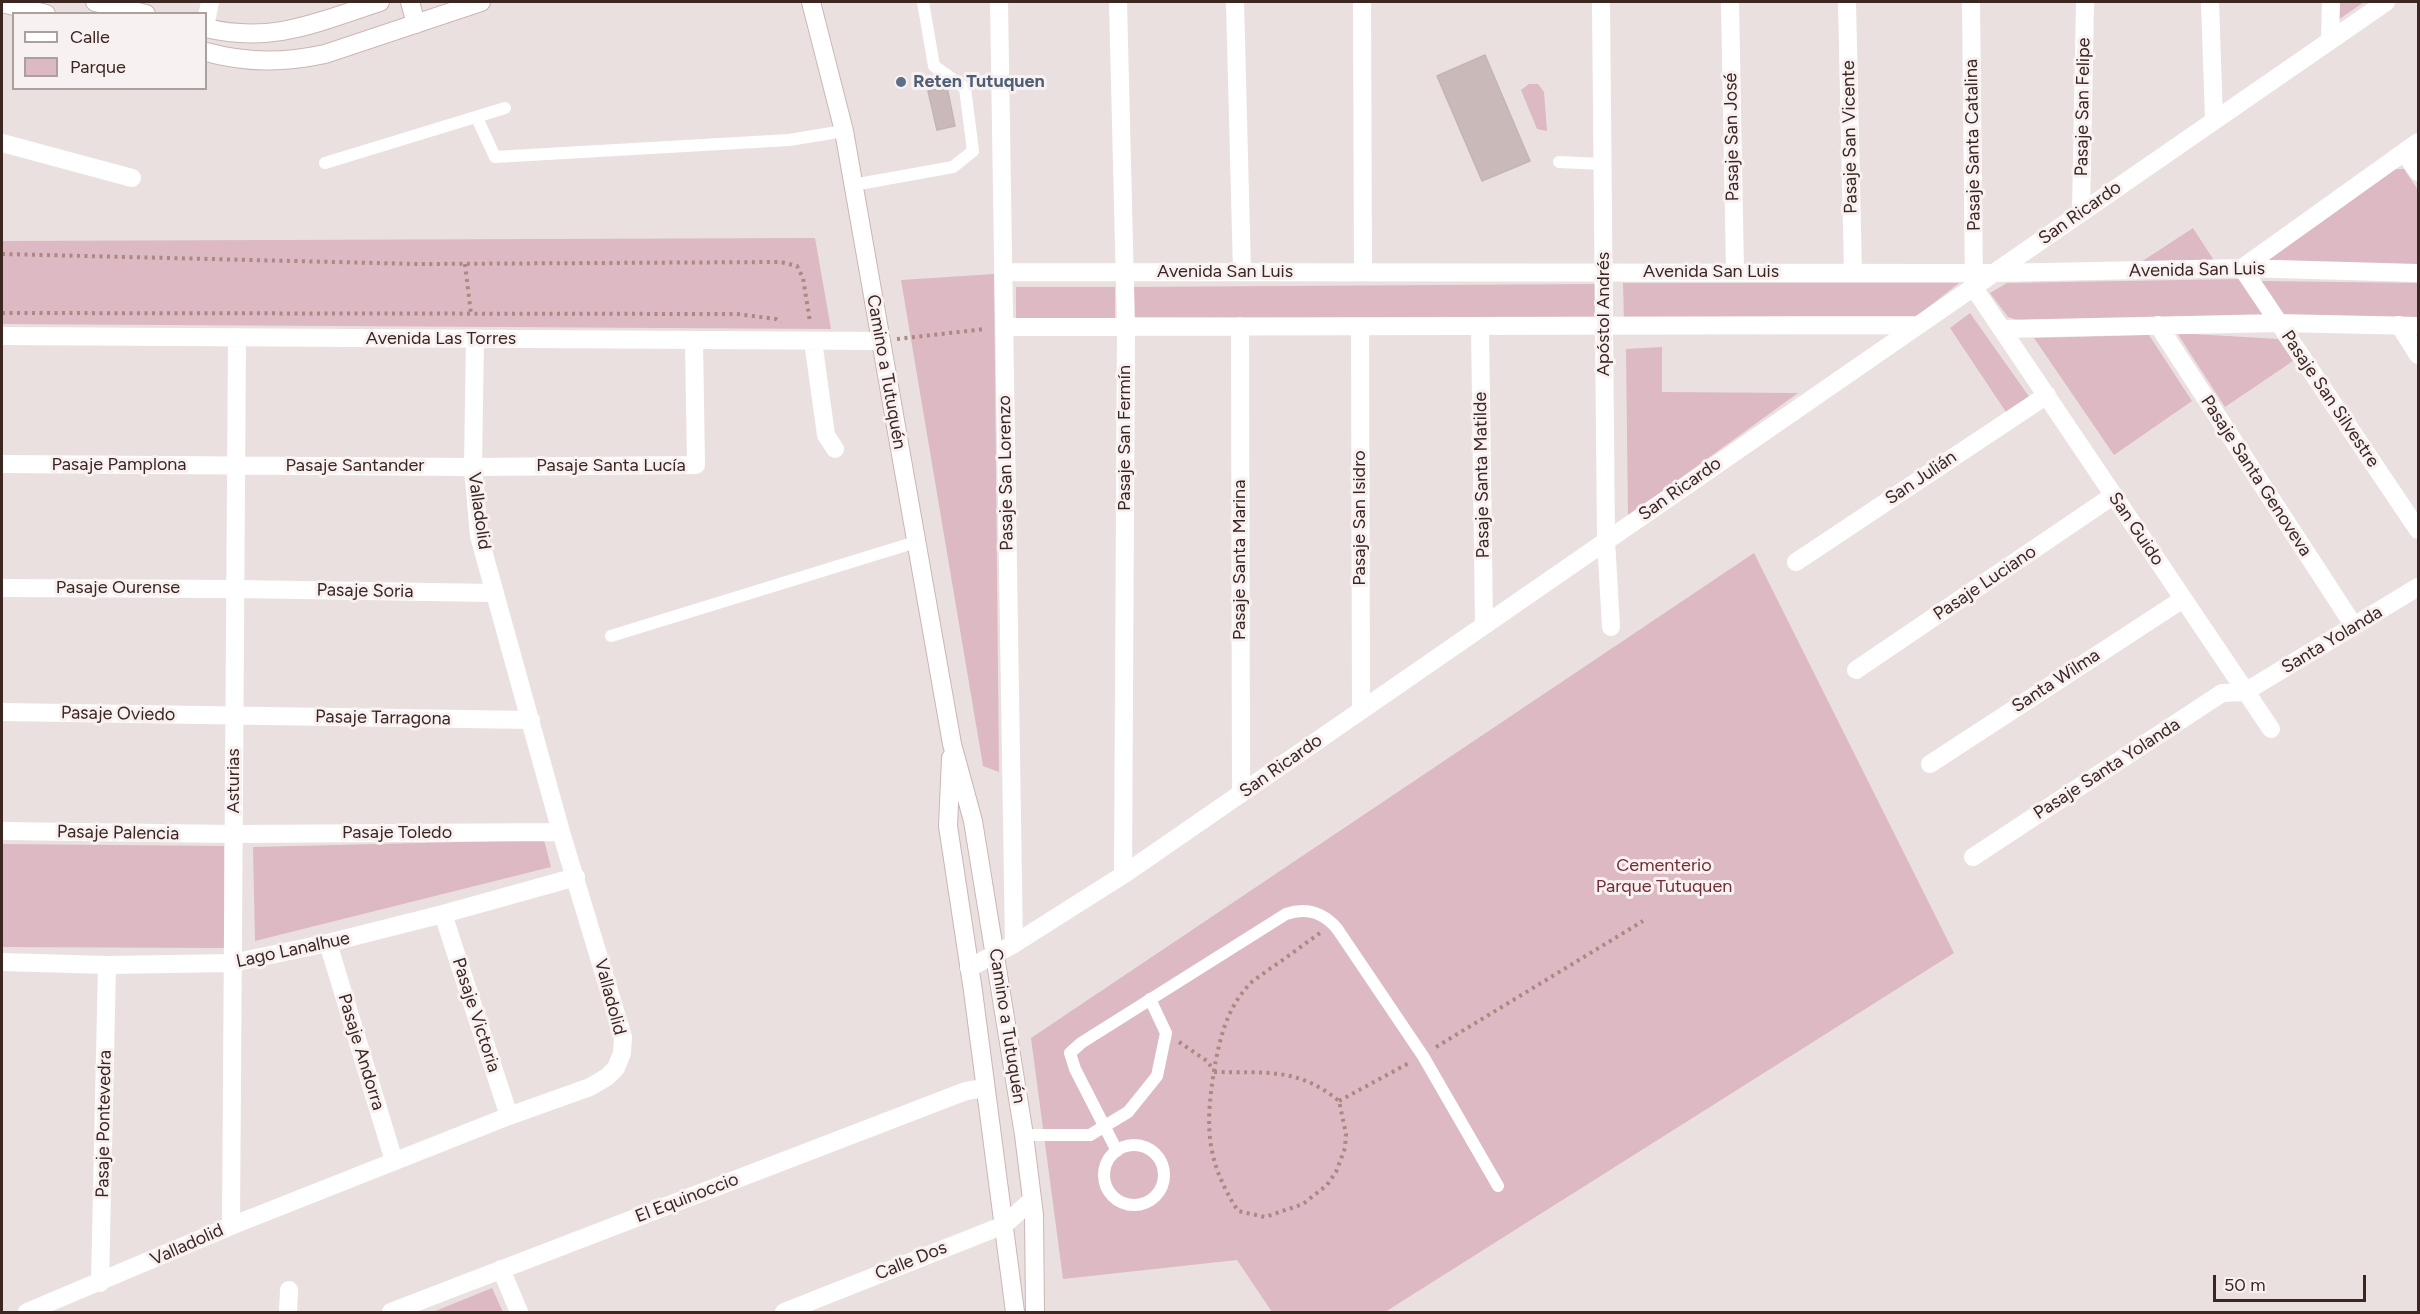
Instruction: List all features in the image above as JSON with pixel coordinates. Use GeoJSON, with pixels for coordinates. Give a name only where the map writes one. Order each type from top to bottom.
{"type":"FeatureCollection","features":[{"type":"Feature","properties":{"kind":"street"},"geometry":{"type":"LineString","coordinates":[[95,2],[138,12]]}},
{"type":"Feature","properties":{"kind":"street"},"geometry":{"type":"LineString","coordinates":[[207,17],[210,2]]}},
{"type":"Feature","properties":{"kind":"street"},"geometry":{"type":"LineString","coordinates":[[207,28],[247,35],[268,34],[304,27],[380,2]]}},
{"type":"Feature","properties":{"kind":"street"},"geometry":{"type":"LineString","coordinates":[[410,2],[416,24]]}},
{"type":"Feature","properties":{"kind":"street"},"geometry":{"type":"LineString","coordinates":[[207,52],[258,62],[302,59],[481,2]]}},
{"type":"Feature","properties":{"kind":"street","name":"Camino a Tutuquén"},"geometry":{"type":"LineString","coordinates":[[811,2],[844,130],[952,744],[973,821],[1024,1136],[1032,1200],[1035,1312]]}},
{"type":"Feature","properties":{"kind":"street","name":"Pasaje San Lorenzo"},"geometry":{"type":"LineString","coordinates":[[999,2],[1014,944]]}},
{"type":"Feature","properties":{"kind":"street","name":"Pasaje San Fermín"},"geometry":{"type":"LineString","coordinates":[[1118,2],[1125,326],[1123,875]]}},
{"type":"Feature","properties":{"kind":"street"},"geometry":{"type":"LineString","coordinates":[[1235,2],[1242,272]]}},
{"type":"Feature","properties":{"kind":"street"},"geometry":{"type":"LineString","coordinates":[[1362,2],[1363,272]]}},
{"type":"Feature","properties":{"kind":"street","name":"Apóstol Andrés"},"geometry":{"type":"LineString","coordinates":[[1601,2],[1606,540],[1611,627]]}},
{"type":"Feature","properties":{"kind":"street","name":"Pasaje San José"},"geometry":{"type":"LineString","coordinates":[[1730,2],[1735,272]]}},
{"type":"Feature","properties":{"kind":"street","name":"Pasaje San Vicente"},"geometry":{"type":"LineString","coordinates":[[1847,2],[1853,273]]}},
{"type":"Feature","properties":{"kind":"street","name":"Pasaje Santa Catalina"},"geometry":{"type":"LineString","coordinates":[[1971,2],[1974,280]]}},
{"type":"Feature","properties":{"kind":"street","name":"Pasaje San Felipe"},"geometry":{"type":"LineString","coordinates":[[2082,212],[2085,2]]}},
{"type":"Feature","properties":{"kind":"street"},"geometry":{"type":"LineString","coordinates":[[2210,2],[2214,119]]}},
{"type":"Feature","properties":{"kind":"street"},"geometry":{"type":"LineString","coordinates":[[2330,40],[2331,2]]}},
{"type":"Feature","properties":{"kind":"street","name":"San Ricardo"},"geometry":{"type":"LineString","coordinates":[[969,968],[995,956],[1123,875],[1919,325],[1974,280],[1995,273],[2214,119],[2386,2]]}},
{"type":"Feature","properties":{"kind":"street"},"geometry":{"type":"LineString","coordinates":[[2,3],[38,12]]}},
{"type":"Feature","properties":{"kind":"street"},"geometry":{"type":"LineString","coordinates":[[2,143],[132,178]]}},
{"type":"Feature","properties":{"kind":"street"},"geometry":{"type":"LineString","coordinates":[[2242,268],[2411,147],[2418,172]]}},
{"type":"Feature","properties":{"kind":"street","name":"Avenida San Luis"},"geometry":{"type":"LineString","coordinates":[[1995,273],[2242,268],[2418,273]]}},
{"type":"Feature","properties":{"kind":"street","name":"Pasaje San Silvestre"},"geometry":{"type":"LineString","coordinates":[[2242,268],[2418,530]]}},
{"type":"Feature","properties":{"kind":"street","name":"Avenida San Luis"},"geometry":{"type":"LineString","coordinates":[[1003,272],[1735,272],[1853,273],[1974,280]]}},
{"type":"Feature","properties":{"kind":"street"},"geometry":{"type":"LineString","coordinates":[[1974,280],[2003,329],[2278,323],[2418,326]]}},
{"type":"Feature","properties":{"kind":"street"},"geometry":{"type":"LineString","coordinates":[[1004,327],[1919,325]]}},
{"type":"Feature","properties":{"kind":"street","name":"Pasaje Santa Genoveva"},"geometry":{"type":"LineString","coordinates":[[2158,325],[2354,626]]}},
{"type":"Feature","properties":{"kind":"street"},"geometry":{"type":"LineString","coordinates":[[2399,325],[2418,355]]}},
{"type":"Feature","properties":{"kind":"street","name":"Pasaje Santa Marina"},"geometry":{"type":"LineString","coordinates":[[1240,326],[1241,794]]}},
{"type":"Feature","properties":{"kind":"street","name":"Pasaje San Isidro"},"geometry":{"type":"LineString","coordinates":[[1360,326],[1361,711]]}},
{"type":"Feature","properties":{"kind":"street","name":"Pasaje Santa Matilde"},"geometry":{"type":"LineString","coordinates":[[1480,326],[1484,624]]}},
{"type":"Feature","properties":{"kind":"street","name":"San Guido"},"geometry":{"type":"LineString","coordinates":[[2003,329],[2271,729]]}},
{"type":"Feature","properties":{"kind":"street","name":"Avenida Las Torres"},"geometry":{"type":"LineString","coordinates":[[2,336],[881,341]]}},
{"type":"Feature","properties":{"kind":"street","name":"Asturias"},"geometry":{"type":"LineString","coordinates":[[231,1226],[237,337]]}},
{"type":"Feature","properties":{"kind":"street","name":"Valladolid"},"geometry":{"type":"LineString","coordinates":[[27,1312],[231,1226],[509,1116],[590,1087],[611,1073],[622,1053],[623,1037],[561,832],[479,536],[473,467],[475,339]]}},
{"type":"Feature","properties":{"kind":"street","name":"Pasaje Santa Lucía"},"geometry":{"type":"LineString","coordinates":[[473,467],[696,465],[694,340]]}},
{"type":"Feature","properties":{"kind":"street"},"geometry":{"type":"LineString","coordinates":[[813,341],[826,435],[835,449]]}},
{"type":"Feature","properties":{"kind":"street","name":"San Julián"},"geometry":{"type":"LineString","coordinates":[[1796,562],[2047,395]]}},
{"type":"Feature","properties":{"kind":"street","name":"Pasaje Pamplona"},"geometry":{"type":"LineString","coordinates":[[2,464],[236,465]]}},
{"type":"Feature","properties":{"kind":"street","name":"Pasaje Santander"},"geometry":{"type":"LineString","coordinates":[[236,465],[473,467]]}},
{"type":"Feature","properties":{"kind":"street","name":"Pasaje Luciano"},"geometry":{"type":"LineString","coordinates":[[1856,670],[2114,495]]}},
{"type":"Feature","properties":{"kind":"street","name":"Santa Yolanda"},"geometry":{"type":"LineString","coordinates":[[2245,692],[2418,587]]}},
{"type":"Feature","properties":{"kind":"street","name":"Pasaje Ourense"},"geometry":{"type":"LineString","coordinates":[[2,588],[235,589]]}},
{"type":"Feature","properties":{"kind":"street","name":"Pasaje Soria"},"geometry":{"type":"LineString","coordinates":[[235,589],[495,593]]}},
{"type":"Feature","properties":{"kind":"street","name":"Santa Wilma"},"geometry":{"type":"LineString","coordinates":[[1930,764],[2183,599]]}},
{"type":"Feature","properties":{"kind":"street","name":"Pasaje Santa Yolanda"},"geometry":{"type":"LineString","coordinates":[[1973,857],[2222,693],[2245,692]]}},
{"type":"Feature","properties":{"kind":"street","name":"Pasaje Oviedo"},"geometry":{"type":"LineString","coordinates":[[2,711],[234,716]]}},
{"type":"Feature","properties":{"kind":"street","name":"Pasaje Tarragona"},"geometry":{"type":"LineString","coordinates":[[234,716],[531,720]]}},
{"type":"Feature","properties":{"kind":"street","name":"Camino a Tutuquén"},"geometry":{"type":"LineString","coordinates":[[952,744],[948,826],[1015,1312]]}},
{"type":"Feature","properties":{"kind":"street","name":"Pasaje Palencia"},"geometry":{"type":"LineString","coordinates":[[2,831],[234,834]]}},
{"type":"Feature","properties":{"kind":"street","name":"Pasaje Toledo"},"geometry":{"type":"LineString","coordinates":[[234,834],[561,832]]}},
{"type":"Feature","properties":{"kind":"street","name":"Lago Lanalhue"},"geometry":{"type":"LineString","coordinates":[[2,962],[107,965],[232,963],[328,943],[576,877]]}},
{"type":"Feature","properties":{"kind":"street","name":"Pasaje Victoria"},"geometry":{"type":"LineString","coordinates":[[443,914],[509,1116]]}},
{"type":"Feature","properties":{"kind":"street","name":"Pasaje Andorra"},"geometry":{"type":"LineString","coordinates":[[328,943],[394,1161]]}},
{"type":"Feature","properties":{"kind":"street","name":"Pasaje Pontevedra"},"geometry":{"type":"LineString","coordinates":[[100,1283],[107,965]]}},
{"type":"Feature","properties":{"kind":"street","name":"El Equinoccio"},"geometry":{"type":"LineString","coordinates":[[391,1312],[966,1091],[985,1088]]}},
{"type":"Feature","properties":{"kind":"street"},"geometry":{"type":"LineString","coordinates":[[991,1128],[1024,1136]]}},
{"type":"Feature","properties":{"kind":"street","name":"Calle Dos"},"geometry":{"type":"LineString","coordinates":[[784,1312],[1004,1225],[1032,1200]]}},
{"type":"Feature","properties":{"kind":"street"},"geometry":{"type":"LineString","coordinates":[[501,1269],[519,1312]]}},
{"type":"Feature","properties":{"kind":"street"},"geometry":{"type":"LineString","coordinates":[[288,1312],[289,1290]]}},
{"type":"Feature","properties":{"kind":"lane"},"geometry":{"type":"LineString","coordinates":[[853,186],[953,167],[973,151],[964,88],[934,66],[923,2]]}},
{"type":"Feature","properties":{"kind":"lane"},"geometry":{"type":"LineString","coordinates":[[325,163],[506,108]]}},
{"type":"Feature","properties":{"kind":"lane"},"geometry":{"type":"LineString","coordinates":[[477,118],[495,157],[789,140],[844,130]]}},
{"type":"Feature","properties":{"kind":"lane"},"geometry":{"type":"LineString","coordinates":[[1559,162],[1603,164]]}},
{"type":"Feature","properties":{"kind":"lane"},"geometry":{"type":"LineString","coordinates":[[611,636],[916,542]]}},
{"type":"Feature","properties":{"kind":"lane"},"geometry":{"type":"LineString","coordinates":[[1117,1151],[1075,1069],[1070,1053],[1081,1043],[1286,914],[1301,910],[1318,913],[1333,923],[1423,1056],[1498,1186]]}},
{"type":"Feature","properties":{"kind":"lane"},"geometry":{"type":"LineString","coordinates":[[1024,1136],[1090,1135],[1128,1112],[1157,1076],[1166,1033],[1150,999]]}},
{"type":"Feature","properties":{"kind":"lane"},"geometry":{"type":"LineString","coordinates":[[1128,1146],[1144,1147],[1159,1160],[1164,1180],[1152,1199],[1144,1203],[1127,1204],[1109,1192],[1104,1173],[1109,1159],[1117,1151],[1128,1146]]}},
{"type":"Feature","properties":{"kind":"path"},"geometry":{"type":"LineString","coordinates":[[2,254],[465,264],[781,262],[797,267],[804,278],[813,341]]}},
{"type":"Feature","properties":{"kind":"path"},"geometry":{"type":"LineString","coordinates":[[465,264],[475,339]]}},
{"type":"Feature","properties":{"kind":"path"},"geometry":{"type":"LineString","coordinates":[[2,313],[737,314],[776,319],[785,324]]}},
{"type":"Feature","properties":{"kind":"path"},"geometry":{"type":"LineString","coordinates":[[881,341],[1004,327]]}},
{"type":"Feature","properties":{"kind":"path"},"geometry":{"type":"LineString","coordinates":[[1339,1101],[1423,1056],[1643,921]]}},
{"type":"Feature","properties":{"kind":"path"},"geometry":{"type":"LineString","coordinates":[[1214,1072],[1268,1072],[1291,1075],[1313,1083],[1339,1101],[1346,1134],[1344,1148],[1336,1172],[1327,1185],[1303,1204],[1265,1217],[1238,1211],[1216,1167],[1211,1148],[1208,1110],[1214,1072],[1220,1038],[1226,1022],[1247,986],[1333,923]]}},
{"type":"Feature","properties":{"kind":"path"},"geometry":{"type":"LineString","coordinates":[[1166,1033],[1207,1061],[1214,1072]]}},
{"type":"Feature","properties":{"kind":"green space"},"geometry":{"type":"Polygon","coordinates":[[[2340,2],[2364,2],[2338,20],[2340,2]]]}},
{"type":"Feature","properties":{"kind":"green space"},"geometry":{"type":"Polygon","coordinates":[[[1529,84],[1538,84],[1544,92],[1547,131],[1537,129],[1521,90],[1529,84]]]}},
{"type":"Feature","properties":{"kind":"green space"},"geometry":{"type":"Polygon","coordinates":[[[2392,169],[2404,169],[2418,190],[2418,266],[2259,262],[2392,169]]]}},
{"type":"Feature","properties":{"kind":"green space"},"geometry":{"type":"Polygon","coordinates":[[[2193,228],[2215,262],[2141,262],[2193,228]]]}},
{"type":"Feature","properties":{"kind":"green space"},"geometry":{"type":"Polygon","coordinates":[[[815,238],[831,329],[2,324],[2,241],[815,238]]]}},
{"type":"Feature","properties":{"kind":"green space"},"geometry":{"type":"Polygon","coordinates":[[[994,274],[999,772],[983,766],[901,280],[994,274]]]}},
{"type":"Feature","properties":{"kind":"green space"},"geometry":{"type":"Polygon","coordinates":[[[2242,279],[2264,315],[2020,321],[2008,317],[1990,293],[2007,283],[2242,279]]]}},
{"type":"Feature","properties":{"kind":"green space"},"geometry":{"type":"Polygon","coordinates":[[[2261,281],[2418,283],[2418,317],[2282,316],[2261,281]]]}},
{"type":"Feature","properties":{"kind":"green space"},"geometry":{"type":"Polygon","coordinates":[[[1623,283],[1959,283],[1908,323],[1624,322],[1623,283]]]}},
{"type":"Feature","properties":{"kind":"green space"},"geometry":{"type":"Polygon","coordinates":[[[1596,284],[1595,320],[1131,317],[1131,287],[1596,284]]]}},
{"type":"Feature","properties":{"kind":"green space"},"geometry":{"type":"Polygon","coordinates":[[[1016,287],[1115,287],[1115,322],[1016,322],[1016,287]]]}},
{"type":"Feature","properties":{"kind":"green space"},"geometry":{"type":"Polygon","coordinates":[[[1970,313],[2030,398],[2006,412],[1950,328],[1970,313]]]}},
{"type":"Feature","properties":{"kind":"green space"},"geometry":{"type":"Polygon","coordinates":[[[2177,333],[2278,339],[2293,361],[2225,407],[2177,333]]]}},
{"type":"Feature","properties":{"kind":"green space"},"geometry":{"type":"Polygon","coordinates":[[[2149,335],[2192,401],[2114,455],[2034,338],[2149,335]]]}},
{"type":"Feature","properties":{"kind":"green space"},"geometry":{"type":"Polygon","coordinates":[[[1662,347],[1662,392],[1798,393],[1628,516],[1626,349],[1662,347]]]}},
{"type":"Feature","properties":{"kind":"green space","name":"Cementerio Parque Tutuquen"},"geometry":{"type":"Polygon","coordinates":[[[1754,553],[1954,953],[1385,1312],[1272,1312],[1237,1260],[1063,1279],[1031,1038],[1754,553]]]}},
{"type":"Feature","properties":{"kind":"green space"},"geometry":{"type":"Polygon","coordinates":[[[544,840],[551,867],[255,941],[253,847],[544,840]]]}},
{"type":"Feature","properties":{"kind":"green space"},"geometry":{"type":"Polygon","coordinates":[[[2,844],[224,846],[225,948],[2,947],[2,844]]]}},
{"type":"Feature","properties":{"kind":"green space"},"geometry":{"type":"Polygon","coordinates":[[[492,1288],[503,1312],[433,1312],[492,1288]]]}},
{"type":"Feature","properties":{"kind":"building"},"geometry":{"type":"Polygon","coordinates":[[[1485,55],[1530,161],[1482,181],[1437,76],[1485,55]]]}},
{"type":"Feature","properties":{"kind":"building"},"geometry":{"type":"Polygon","coordinates":[[[947,87],[955,126],[937,130],[928,91],[947,87]]]}},
{"type":"Feature","properties":{"kind":"place","name":"Reten Tutuquen"},"geometry":{"type":"Point","coordinates":[901,82]}}]}
